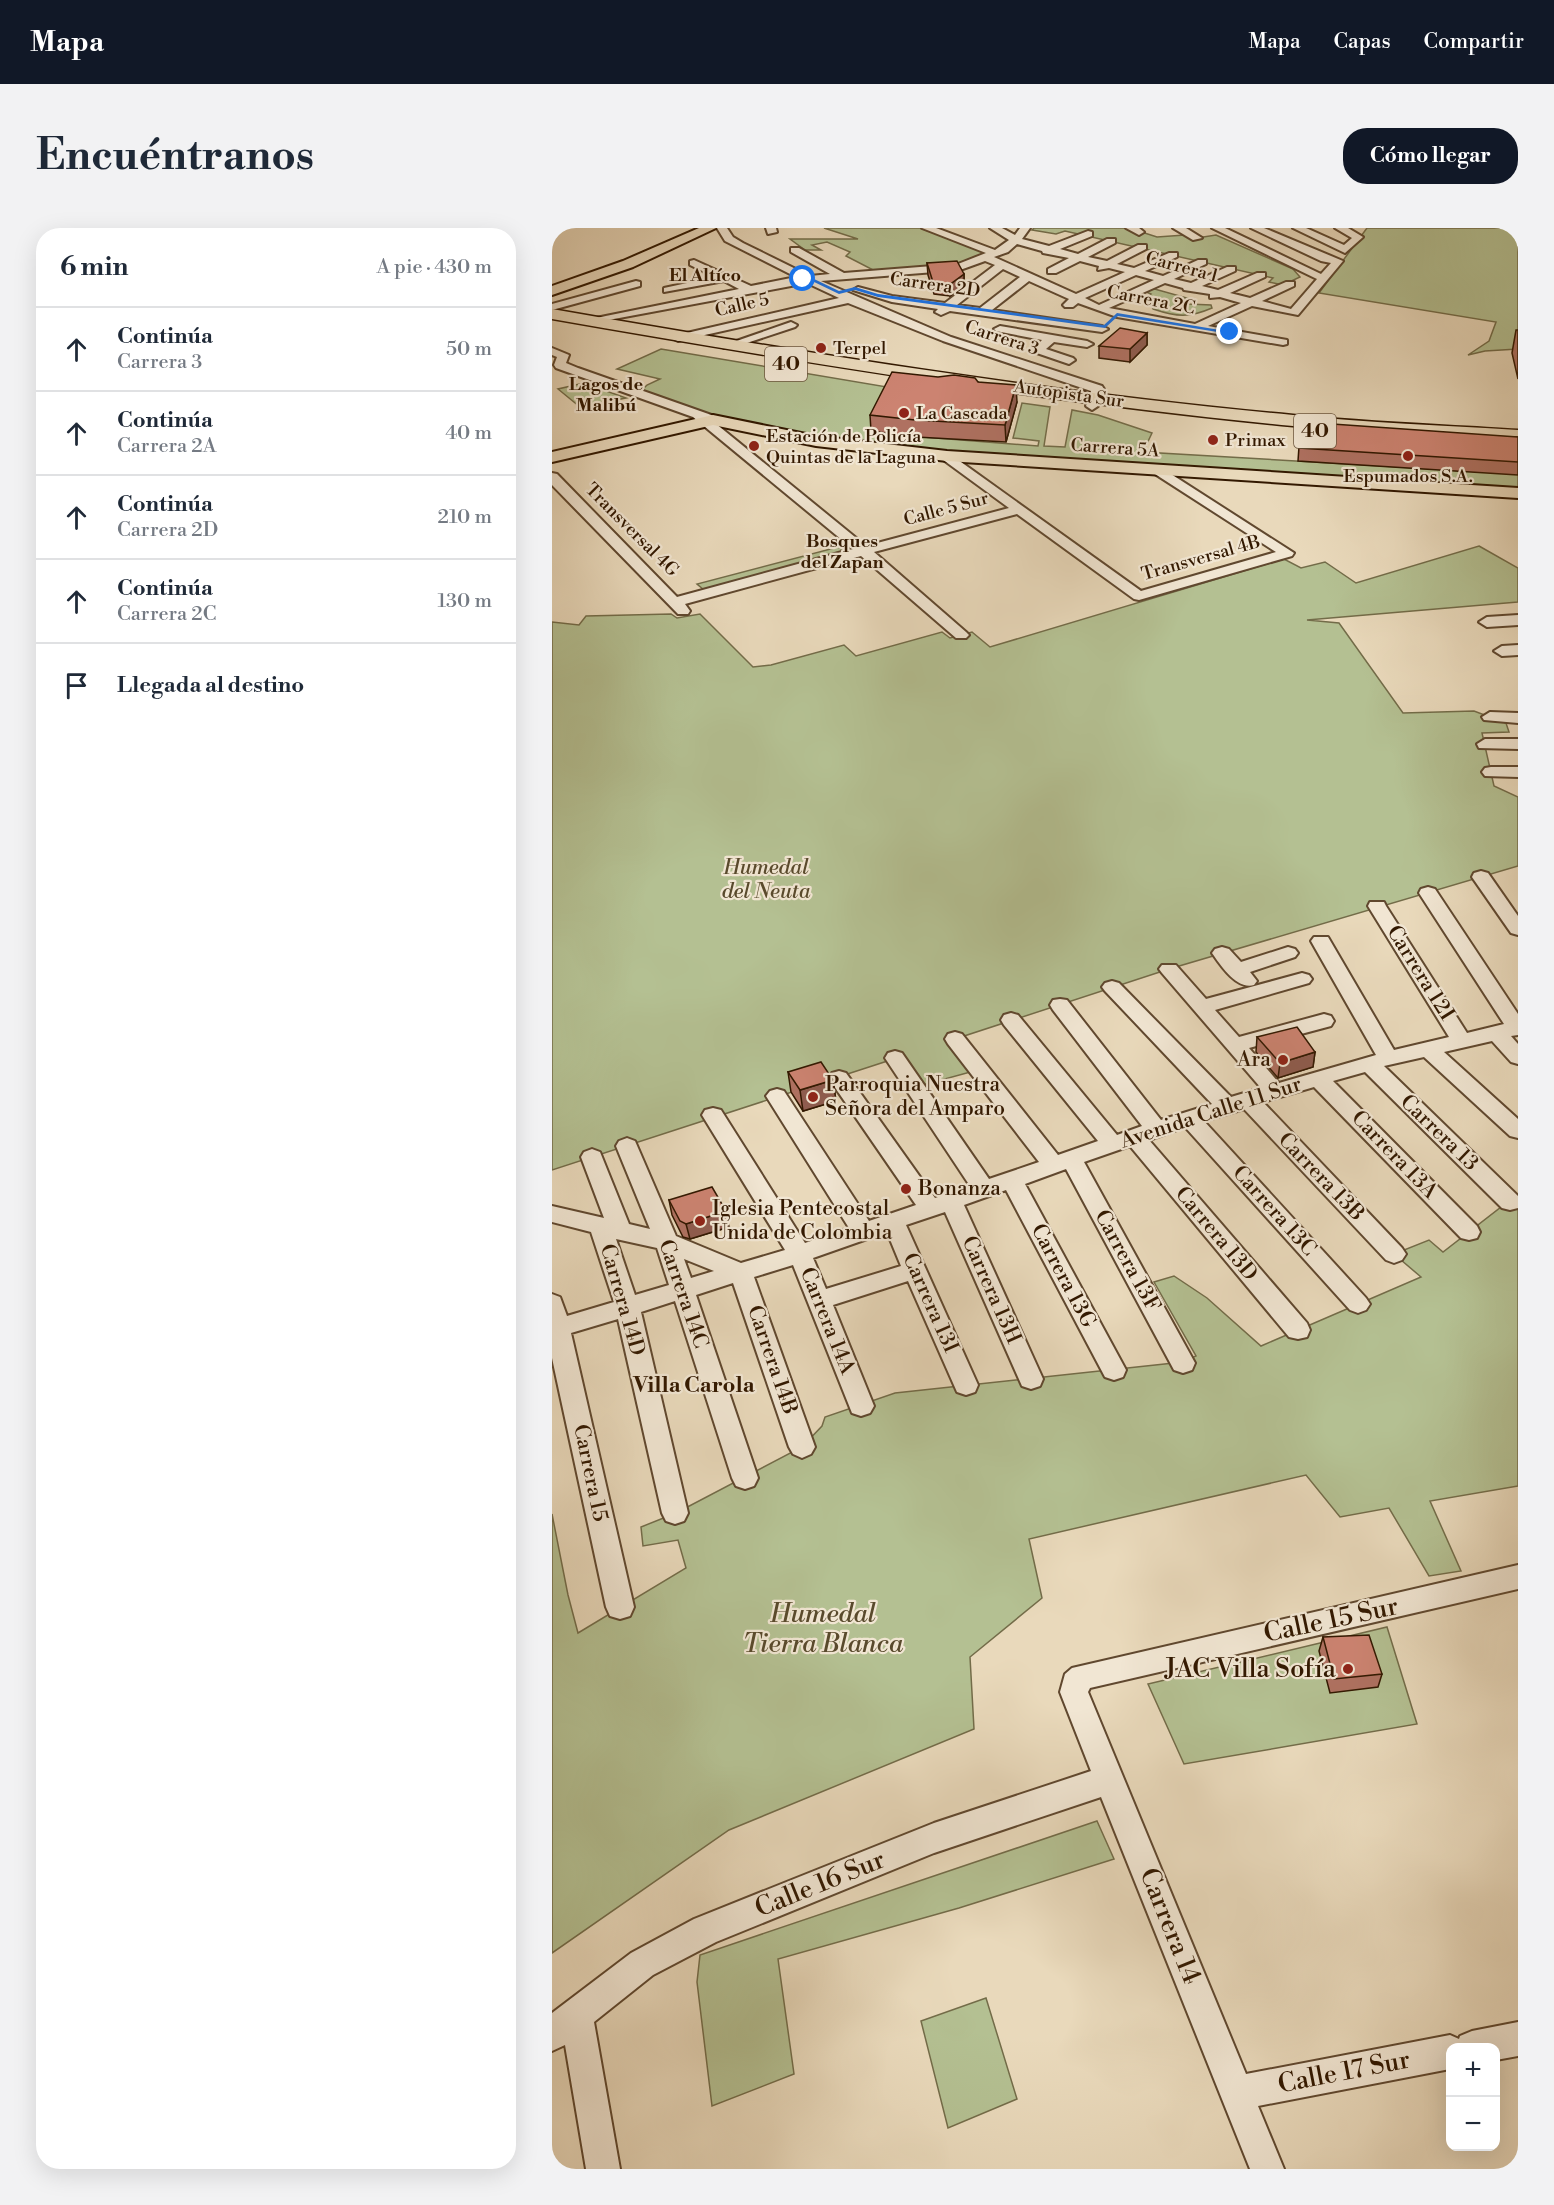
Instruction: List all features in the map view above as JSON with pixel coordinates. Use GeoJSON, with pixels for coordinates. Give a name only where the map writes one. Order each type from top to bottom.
{"type":"FeatureCollection","features":[{"type":"Feature","properties":{"kind":"highway","name":"Autopista Sur"},"geometry":{"type":"LineString","coordinates":[[552,314],[678,338],[1094,402],[1285,420],[1518,436]]}},
{"type":"Feature","properties":{"kind":"highway","name":"Autopista Sur"},"geometry":{"type":"LineString","coordinates":[[552,324],[787,364],[1323,432],[1518,445]]}},
{"type":"Feature","properties":{"kind":"main road"},"geometry":{"type":"LineString","coordinates":[[552,291],[628,264],[710,228]]}},
{"type":"Feature","properties":{"kind":"main road"},"geometry":{"type":"LineString","coordinates":[[552,457],[714,422]]}},
{"type":"Feature","properties":{"kind":"main road"},"geometry":{"type":"LineString","coordinates":[[552,465],[714,422]]}},
{"type":"Feature","properties":{"kind":"main road","name":"Carrera 5A"},"geometry":{"type":"LineString","coordinates":[[714,422],[816,441],[946,456],[1518,493]]}},
{"type":"Feature","properties":{"kind":"street","name":"Carrera 3"},"geometry":{"type":"LineString","coordinates":[[722,228],[729,238],[739,245],[947,339],[1098,388],[1094,402]]}},
{"type":"Feature","properties":{"kind":"street"},"geometry":{"type":"LineString","coordinates":[[932,230],[954,228]]}},
{"type":"Feature","properties":{"kind":"street","name":"Carrera 1"},"geometry":{"type":"LineString","coordinates":[[994,228],[1016,240],[1050,250],[1294,313],[1323,278]]}},
{"type":"Feature","properties":{"kind":"street"},"geometry":{"type":"LineString","coordinates":[[591,322],[810,279],[960,267],[999,253],[1016,240],[1025,228]]}},
{"type":"Feature","properties":{"kind":"street"},"geometry":{"type":"LineString","coordinates":[[1178,228],[1197,238]]}},
{"type":"Feature","properties":{"kind":"street"},"geometry":{"type":"LineString","coordinates":[[1217,228],[1308,273],[1323,278],[1338,261],[1325,259],[1261,230]]}},
{"type":"Feature","properties":{"kind":"street"},"geometry":{"type":"LineString","coordinates":[[1237,238],[1261,230],[1291,228]]}},
{"type":"Feature","properties":{"kind":"street"},"geometry":{"type":"LineString","coordinates":[[1302,230],[1322,228]]}},
{"type":"Feature","properties":{"kind":"street"},"geometry":{"type":"LineString","coordinates":[[1302,230],[1345,250],[1358,237],[1340,228]]}},
{"type":"Feature","properties":{"kind":"street","name":"Carrera 2C"},"geometry":{"type":"LineString","coordinates":[[932,230],[999,253],[1006,266],[1028,276],[1047,290],[1077,298],[1099,309],[1283,342]]}},
{"type":"Feature","properties":{"kind":"street"},"geometry":{"type":"LineString","coordinates":[[939,320],[948,306],[1006,266],[1029,260],[1088,234]]}},
{"type":"Feature","properties":{"kind":"street"},"geometry":{"type":"LineString","coordinates":[[1052,271],[1112,241]]}},
{"type":"Feature","properties":{"kind":"street"},"geometry":{"type":"LineString","coordinates":[[1096,272],[1142,247]]}},
{"type":"Feature","properties":{"kind":"street"},"geometry":{"type":"LineString","coordinates":[[795,250],[841,276]]}},
{"type":"Feature","properties":{"kind":"street"},"geometry":{"type":"LineString","coordinates":[[1054,320],[1077,298],[1173,255]]}},
{"type":"Feature","properties":{"kind":"street"},"geometry":{"type":"LineString","coordinates":[[1099,309],[1202,262]]}},
{"type":"Feature","properties":{"kind":"street"},"geometry":{"type":"LineString","coordinates":[[694,263],[750,290],[801,310]]}},
{"type":"Feature","properties":{"kind":"street"},"geometry":{"type":"LineString","coordinates":[[1176,293],[1231,269]]}},
{"type":"Feature","properties":{"kind":"street"},"geometry":{"type":"LineString","coordinates":[[1202,302],[1262,275]]}},
{"type":"Feature","properties":{"kind":"street"},"geometry":{"type":"LineString","coordinates":[[983,311],[1028,276]]}},
{"type":"Feature","properties":{"kind":"street"},"geometry":{"type":"LineString","coordinates":[[668,290],[724,278]]}},
{"type":"Feature","properties":{"kind":"street"},"geometry":{"type":"LineString","coordinates":[[1197,327],[1290,284]]}},
{"type":"Feature","properties":{"kind":"street"},"geometry":{"type":"LineString","coordinates":[[552,307],[632,285],[664,307]]}},
{"type":"Feature","properties":{"kind":"street","name":"Carrera 2D"},"geometry":{"type":"LineString","coordinates":[[846,294],[876,291],[948,306],[1020,313],[1104,328]]}},
{"type":"Feature","properties":{"kind":"street","name":"Calle 5"},"geometry":{"type":"LineString","coordinates":[[678,338],[801,310],[846,294]]}},
{"type":"Feature","properties":{"kind":"street"},"geometry":{"type":"LineString","coordinates":[[697,300],[751,321]]}},
{"type":"Feature","properties":{"kind":"street"},"geometry":{"type":"LineString","coordinates":[[1136,317],[1150,305]]}},
{"type":"Feature","properties":{"kind":"street"},"geometry":{"type":"LineString","coordinates":[[1230,332],[1272,308]]}},
{"type":"Feature","properties":{"kind":"street"},"geometry":{"type":"LineString","coordinates":[[728,346],[832,311]]}},
{"type":"Feature","properties":{"kind":"street"},"geometry":{"type":"LineString","coordinates":[[1020,313],[993,328],[1087,344]]}},
{"type":"Feature","properties":{"kind":"street"},"geometry":{"type":"LineString","coordinates":[[1054,373],[1117,314]]}},
{"type":"Feature","properties":{"kind":"street"},"geometry":{"type":"LineString","coordinates":[[1051,338],[1038,350],[1069,360]]}},
{"type":"Feature","properties":{"kind":"street"},"geometry":{"type":"LineString","coordinates":[[558,357],[730,417],[714,422]]}},
{"type":"Feature","properties":{"kind":"street"},"geometry":{"type":"LineString","coordinates":[[558,357],[714,422],[961,635]]}},
{"type":"Feature","properties":{"kind":"street","name":"Transversal 4B"},"geometry":{"type":"LineString","coordinates":[[946,456],[1139,596],[1287,553],[1160,471]]}},
{"type":"Feature","properties":{"kind":"street","name":"Transversal 4G"},"geometry":{"type":"LineString","coordinates":[[552,477],[679,607]]}},
{"type":"Feature","properties":{"kind":"street","name":"Calle 5 Sur"},"geometry":{"type":"LineString","coordinates":[[679,607],[1019,509]]}},
{"type":"Feature","properties":{"kind":"street"},"geometry":{"type":"LineString","coordinates":[[1487,622],[1518,620]]}},
{"type":"Feature","properties":{"kind":"street"},"geometry":{"type":"LineString","coordinates":[[1490,717],[1518,718]]}},
{"type":"Feature","properties":{"kind":"street"},"geometry":{"type":"LineString","coordinates":[[1485,744],[1518,744]]}},
{"type":"Feature","properties":{"kind":"street"},"geometry":{"type":"LineString","coordinates":[[1491,772],[1518,772]]}},
{"type":"Feature","properties":{"kind":"street"},"geometry":{"type":"LineString","coordinates":[[1481,877],[1518,929]]}},
{"type":"Feature","properties":{"kind":"street"},"geometry":{"type":"LineString","coordinates":[[1428,893],[1517,1028]]}},
{"type":"Feature","properties":{"kind":"street","name":"Carrera 12I"},"geometry":{"type":"LineString","coordinates":[[1377,906],[1462,1041]]}},
{"type":"Feature","properties":{"kind":"street","name":"Carrera 13"},"geometry":{"type":"LineString","coordinates":[[1321,941],[1379,1061],[1510,1202]]}},
{"type":"Feature","properties":{"kind":"street"},"geometry":{"type":"LineString","coordinates":[[1222,953],[1238,969],[1255,992]]}},
{"type":"Feature","properties":{"kind":"street"},"geometry":{"type":"LineString","coordinates":[[1238,969],[1288,953]]}},
{"type":"Feature","properties":{"kind":"street"},"geometry":{"type":"LineString","coordinates":[[1169,969],[1275,1091]]}},
{"type":"Feature","properties":{"kind":"street"},"geometry":{"type":"LineString","coordinates":[[1201,1007],[1302,979]]}},
{"type":"Feature","properties":{"kind":"street","name":"Carrera 13B"},"geometry":{"type":"LineString","coordinates":[[1112,987],[1238,1103],[1394,1254]]}},
{"type":"Feature","properties":{"kind":"street"},"geometry":{"type":"LineString","coordinates":[[1060,1005],[1156,1129]]}},
{"type":"Feature","properties":{"kind":"street","name":"Carrera 13D"},"geometry":{"type":"LineString","coordinates":[[1011,1020],[1298,1330]]}},
{"type":"Feature","properties":{"kind":"street"},"geometry":{"type":"LineString","coordinates":[[1234,1045],[1324,1021]]}},
{"type":"Feature","properties":{"kind":"street","name":"Avenida Calle 11 Sur"},"geometry":{"type":"LineString","coordinates":[[558,1328],[628,1309],[800,1254],[1156,1129],[1275,1091],[1427,1048],[1517,1028]]}},
{"type":"Feature","properties":{"kind":"street"},"geometry":{"type":"LineString","coordinates":[[1496,1033],[1518,1057]]}},
{"type":"Feature","properties":{"kind":"street","name":"Carrera 13F"},"geometry":{"type":"LineString","coordinates":[[955,1039],[1063,1163],[1183,1362]]}},
{"type":"Feature","properties":{"kind":"street","name":"Carrera 12I"},"geometry":{"type":"LineString","coordinates":[[1427,1048],[1518,1131]]}},
{"type":"Feature","properties":{"kind":"street"},"geometry":{"type":"LineString","coordinates":[[896,1058],[985,1190]]}},
{"type":"Feature","properties":{"kind":"street","name":"Carrera 13H"},"geometry":{"type":"LineString","coordinates":[[839,1078],[940,1204],[1031,1379]]}},
{"type":"Feature","properties":{"kind":"street","name":"Carrera 13A"},"geometry":{"type":"LineString","coordinates":[[1318,1078],[1469,1232]]}},
{"type":"Feature","properties":{"kind":"street"},"geometry":{"type":"LineString","coordinates":[[777,1096],[864,1232]]}},
{"type":"Feature","properties":{"kind":"street","name":"Carrera 14A"},"geometry":{"type":"LineString","coordinates":[[713,1115],[800,1254],[861,1406]]}},
{"type":"Feature","properties":{"kind":"street","name":"Carrera 13C"},"geometry":{"type":"LineString","coordinates":[[1190,1119],[1358,1304]]}},
{"type":"Feature","properties":{"kind":"street","name":"Carrera 14C"},"geometry":{"type":"LineString","coordinates":[[627,1146],[667,1242],[745,1478]]}},
{"type":"Feature","properties":{"kind":"street","name":"Carrera 14D"},"geometry":{"type":"LineString","coordinates":[[592,1157],[611,1230],[675,1513]]}},
{"type":"Feature","properties":{"kind":"street","name":"Carrera 13G"},"geometry":{"type":"LineString","coordinates":[[1012,1181],[1114,1370]]}},
{"type":"Feature","properties":{"kind":"street"},"geometry":{"type":"LineString","coordinates":[[552,1214],[667,1242],[741,1273]]}},
{"type":"Feature","properties":{"kind":"street","name":"Carrera 13I"},"geometry":{"type":"LineString","coordinates":[[893,1221],[966,1385]]}},
{"type":"Feature","properties":{"kind":"street"},"geometry":{"type":"LineString","coordinates":[[818,1301],[915,1270]]}},
{"type":"Feature","properties":{"kind":"street","name":"Carrera 14B"},"geometry":{"type":"LineString","coordinates":[[741,1273],[802,1447]]}},
{"type":"Feature","properties":{"kind":"street","name":"Carrera 15"},"geometry":{"type":"LineString","coordinates":[[552,1303],[620,1607]]}},
{"type":"Feature","properties":{"kind":"street","name":"Calle 15 Sur"},"geometry":{"type":"LineString","coordinates":[[1075,1683],[1082,1677],[1518,1576]]}},
{"type":"Feature","properties":{"kind":"street","name":"Carrera 14"},"geometry":{"type":"LineString","coordinates":[[1075,1683],[1074,1692],[1267,2169]]}},
{"type":"Feature","properties":{"kind":"street","name":"Calle 16 Sur"},"geometry":{"type":"LineString","coordinates":[[564,2025],[642,1964],[705,1930],[934,1838],[1111,1779]]}},
{"type":"Feature","properties":{"kind":"street"},"geometry":{"type":"LineString","coordinates":[[564,2025],[603,2169]]}},
{"type":"Feature","properties":{"kind":"street"},"geometry":{"type":"LineString","coordinates":[[1498,2043],[1518,2039]]}},
{"type":"Feature","properties":{"kind":"street","name":"Calle 17 Sur"},"geometry":{"type":"LineString","coordinates":[[1237,2093],[1446,2053]]}},
{"type":"Feature","properties":{"kind":"green space"},"geometry":{"type":"Polygon","coordinates":[[[824,228],[920,228],[989,253],[952,265],[875,271],[846,256],[850,252],[827,242],[812,245],[821,250],[805,250],[790,239],[858,239],[824,228]]]}},
{"type":"Feature","properties":{"kind":"green space"},"geometry":{"type":"Polygon","coordinates":[[[1034,228],[1129,228],[1157,237],[1185,235],[1197,238],[1216,235],[1293,269],[1300,277],[1283,285],[1269,282],[1273,278],[1065,231],[1056,234],[1032,230],[1034,228]]]}},
{"type":"Feature","properties":{"kind":"green space"},"geometry":{"type":"Polygon","coordinates":[[[1367,228],[1518,228],[1518,349],[1485,351],[1468,355],[1489,341],[1496,322],[1319,293],[1367,228]]]}},
{"type":"Feature","properties":{"kind":"green space"},"geometry":{"type":"Polygon","coordinates":[[[1151,288],[1187,298],[1179,301],[1188,304],[1211,305],[1212,308],[1196,314],[1183,315],[1153,309],[1147,298],[1151,294],[1144,291],[1151,288]]]}},
{"type":"Feature","properties":{"kind":"green space"},"geometry":{"type":"Polygon","coordinates":[[[661,349],[893,388],[871,431],[885,434],[1038,446],[1039,441],[1013,438],[1022,403],[1050,407],[1044,446],[1065,447],[1072,410],[1098,415],[1152,433],[1143,452],[1518,474],[1518,490],[953,454],[842,442],[730,422],[640,392],[647,385],[660,379],[617,369],[661,349]]]}},
{"type":"Feature","properties":{"kind":"green space"},"geometry":{"type":"Polygon","coordinates":[[[584,383],[626,398],[580,407],[558,389],[584,383]]]}},
{"type":"Feature","properties":{"kind":"green space","name":"Humedal del Neuta"},"geometry":{"type":"Polygon","coordinates":[[[1479,546],[1518,568],[1518,602],[1307,620],[1339,623],[1403,713],[1474,711],[1506,723],[1509,732],[1482,733],[1494,786],[1518,797],[1518,866],[1169,969],[955,1039],[974,1071],[923,1085],[903,1056],[552,1170],[552,622],[579,625],[586,616],[671,614],[677,618],[700,614],[753,667],[771,665],[844,645],[856,656],[942,632],[950,638],[972,632],[990,647],[1284,559],[1301,568],[1325,562],[1356,583],[1479,546]]]}},
{"type":"Feature","properties":{"kind":"green space"},"geometry":{"type":"Polygon","coordinates":[[[838,547],[845,551],[704,590],[697,584],[838,547]]]}},
{"type":"Feature","properties":{"kind":"green space","name":"Humedal Tierra Blanca"},"geometry":{"type":"Polygon","coordinates":[[[1518,1200],[1518,1486],[1430,1501],[1461,1571],[1429,1576],[1389,1508],[1340,1517],[1306,1475],[1029,1539],[1042,1598],[970,1657],[974,1729],[729,1830],[552,1953],[552,1514],[578,1633],[686,1568],[678,1540],[643,1546],[641,1527],[676,1513],[802,1447],[822,1426],[825,1417],[895,1393],[1183,1362],[1196,1356],[1154,1282],[1174,1276],[1207,1298],[1261,1346],[1421,1277],[1394,1254],[1429,1240],[1443,1252],[1505,1204],[1518,1200]]]}},
{"type":"Feature","properties":{"kind":"green space"},"geometry":{"type":"Polygon","coordinates":[[[1387,1627],[1417,1724],[1184,1764],[1148,1684],[1387,1627]]]}},
{"type":"Feature","properties":{"kind":"green space"},"geometry":{"type":"Polygon","coordinates":[[[1097,1821],[1114,1859],[959,1908],[778,1959],[794,2074],[712,2106],[697,1982],[700,1955],[1097,1821]]]}},
{"type":"Feature","properties":{"kind":"green space"},"geometry":{"type":"Polygon","coordinates":[[[986,1998],[1017,2099],[948,2128],[921,2021],[986,1998]]]}},
{"type":"Feature","properties":{"kind":"building"},"geometry":{"type":"Polygon","coordinates":[[[957,261],[964,274],[949,285],[933,282],[927,263],[957,261]]]}},
{"type":"Feature","properties":{"kind":"building"},"geometry":{"type":"Polygon","coordinates":[[[1120,328],[1147,333],[1130,349],[1099,346],[1120,328]]]}},
{"type":"Feature","properties":{"kind":"building"},"geometry":{"type":"Polygon","coordinates":[[[892,372],[938,377],[954,375],[975,378],[978,382],[1016,385],[1005,425],[870,415],[892,372]]]}},
{"type":"Feature","properties":{"kind":"building"},"geometry":{"type":"Polygon","coordinates":[[[1318,423],[1518,437],[1518,462],[1299,448],[1300,432],[1315,427],[1318,423]]]}},
{"type":"Feature","properties":{"kind":"building"},"geometry":{"type":"Polygon","coordinates":[[[1297,1027],[1315,1052],[1280,1063],[1257,1037],[1297,1027]]]}},
{"type":"Feature","properties":{"kind":"building"},"geometry":{"type":"Polygon","coordinates":[[[821,1062],[833,1080],[800,1090],[788,1072],[821,1062]]]}},
{"type":"Feature","properties":{"kind":"building"},"geometry":{"type":"Polygon","coordinates":[[[712,1187],[726,1211],[686,1224],[680,1221],[669,1200],[712,1187]]]}},
{"type":"Feature","properties":{"kind":"building"},"geometry":{"type":"Polygon","coordinates":[[[1369,1635],[1382,1674],[1334,1679],[1323,1637],[1369,1635]]]}},
{"type":"Feature","properties":{"kind":"place","name":"Terpel"},"geometry":{"type":"Point","coordinates":[821,348]}},
{"type":"Feature","properties":{"kind":"place","name":"La Cascada"},"geometry":{"type":"Point","coordinates":[904,413]}},
{"type":"Feature","properties":{"kind":"place","name":"Primax"},"geometry":{"type":"Point","coordinates":[1213,440]}},
{"type":"Feature","properties":{"kind":"place","name":"Estación de Policía Quintas de la Laguna"},"geometry":{"type":"Point","coordinates":[754,446]}},
{"type":"Feature","properties":{"kind":"place","name":"Espumados S.A."},"geometry":{"type":"Point","coordinates":[1408,456]}},
{"type":"Feature","properties":{"kind":"place","name":"Ara"},"geometry":{"type":"Point","coordinates":[1283,1060]}},
{"type":"Feature","properties":{"kind":"place","name":"Parroquia Nuestra Señora del Amparo"},"geometry":{"type":"Point","coordinates":[813,1097]}},
{"type":"Feature","properties":{"kind":"place","name":"Bonanza"},"geometry":{"type":"Point","coordinates":[906,1189]}},
{"type":"Feature","properties":{"kind":"place","name":"Iglesia Pentecostal Unida de Colombia"},"geometry":{"type":"Point","coordinates":[700,1221]}},
{"type":"Feature","properties":{"kind":"place","name":"JAC Villa Sofía"},"geometry":{"type":"Point","coordinates":[1348,1669]}},
{"type":"Feature","properties":{"kind":"district","name":"El Altíco"},"geometry":{"type":"Point","coordinates":[705,275]}},
{"type":"Feature","properties":{"kind":"district","name":"Lagos de Malibú"},"geometry":{"type":"Point","coordinates":[606,394]}},
{"type":"Feature","properties":{"kind":"district","name":"Bosques del Zapan"},"geometry":{"type":"Point","coordinates":[842,551]}},
{"type":"Feature","properties":{"kind":"district","name":"Villa Carola"},"geometry":{"type":"Point","coordinates":[694,1385]}},
{"type":"Feature","properties":{"kind":"route"},"geometry":{"type":"LineString","coordinates":[[803,279],[810,279],[839,293],[855,289],[878,295],[1105,327],[1117,314],[1230,332]]}}]}
